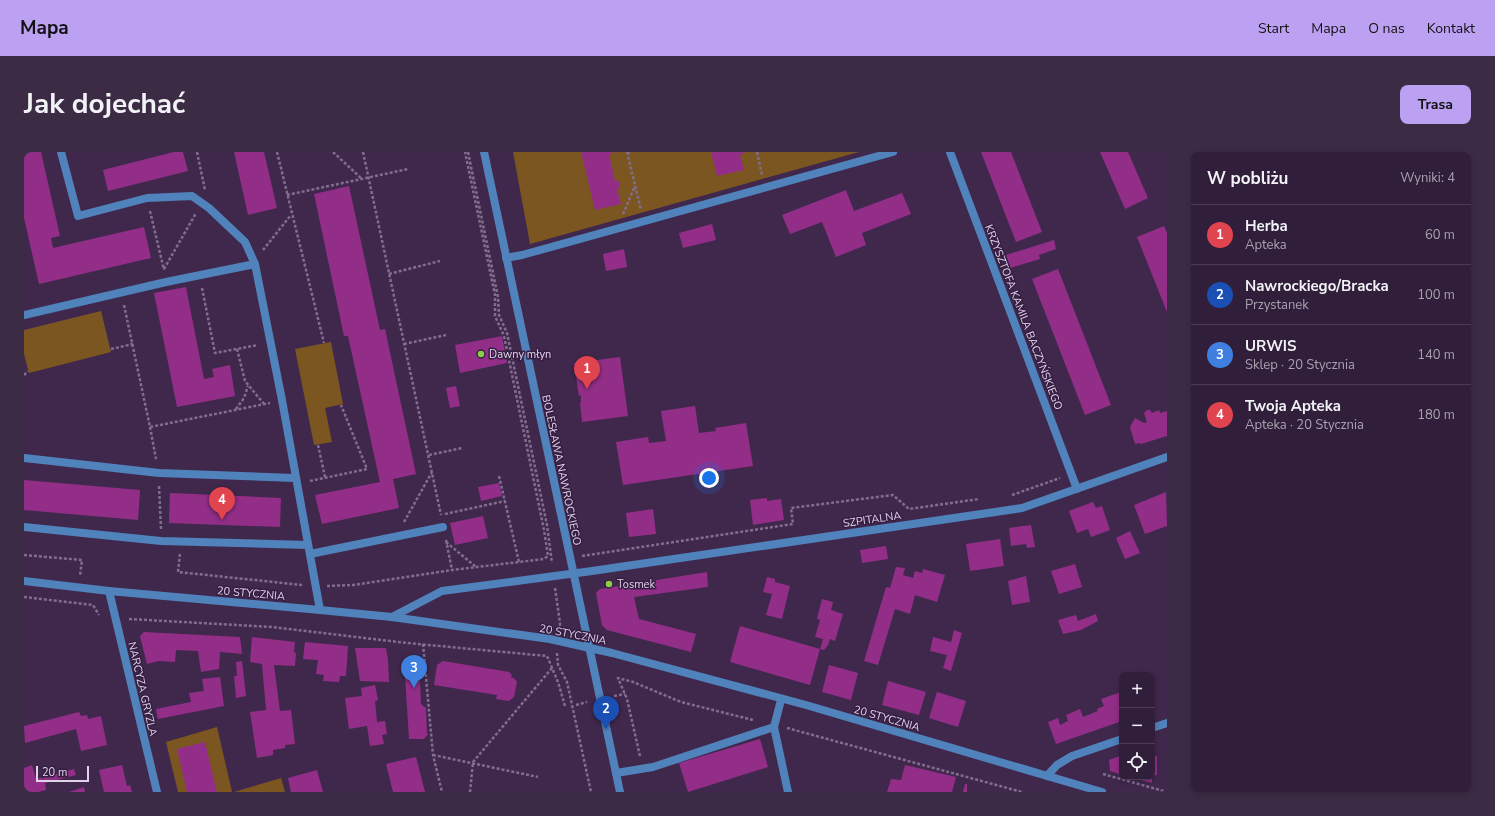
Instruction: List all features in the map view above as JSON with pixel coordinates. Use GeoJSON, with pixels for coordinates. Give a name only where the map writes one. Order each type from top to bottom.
{"type":"FeatureCollection","features":[{"type":"Feature","properties":{"kind":"street"},"geometry":{"type":"LineString","coordinates":[[61,152],[78,216],[147,198],[192,196],[206,206],[245,242],[254,262],[271,343],[320,610]]}},
{"type":"Feature","properties":{"kind":"street","name":"BOLESŁAWA NAWROCKIEGO"},"geometry":{"type":"LineString","coordinates":[[484,152],[620,792]]}},
{"type":"Feature","properties":{"kind":"street"},"geometry":{"type":"LineString","coordinates":[[506,258],[643,222],[894,152]]}},
{"type":"Feature","properties":{"kind":"street","name":"KRZYSZTOFA KAMILA BACZYŃSKIEGO"},"geometry":{"type":"LineString","coordinates":[[950,152],[1077,489]]}},
{"type":"Feature","properties":{"kind":"street"},"geometry":{"type":"LineString","coordinates":[[24,315],[254,262]]}},
{"type":"Feature","properties":{"kind":"street","name":"SZPITALNA"},"geometry":{"type":"LineString","coordinates":[[392,617],[442,591],[1022,508],[1167,457]]}},
{"type":"Feature","properties":{"kind":"street"},"geometry":{"type":"LineString","coordinates":[[24,458],[159,473],[296,481]]}},
{"type":"Feature","properties":{"kind":"street"},"geometry":{"type":"LineString","coordinates":[[310,554],[443,527]]}},
{"type":"Feature","properties":{"kind":"street"},"geometry":{"type":"LineString","coordinates":[[24,528],[161,541],[308,545]]}},
{"type":"Feature","properties":{"kind":"street","name":"20 STYCZNIA"},"geometry":{"type":"LineString","coordinates":[[24,581],[109,591],[392,617],[558,641],[588,647],[781,700],[806,705],[1102,792]]}},
{"type":"Feature","properties":{"kind":"street","name":"NARCYZA GRYZLA"},"geometry":{"type":"LineString","coordinates":[[109,591],[156,792]]}},
{"type":"Feature","properties":{"kind":"street"},"geometry":{"type":"LineString","coordinates":[[781,700],[774,726],[788,792]]}},
{"type":"Feature","properties":{"kind":"street"},"geometry":{"type":"LineString","coordinates":[[1155,727],[1167,723]]}},
{"type":"Feature","properties":{"kind":"street"},"geometry":{"type":"LineString","coordinates":[[616,773],[653,767],[774,726]]}},
{"type":"Feature","properties":{"kind":"street"},"geometry":{"type":"LineString","coordinates":[[1047,776],[1057,765],[1072,756],[1119,739]]}},
{"type":"Feature","properties":{"kind":"path"},"geometry":{"type":"LineString","coordinates":[[164,270],[206,206],[197,152]]}},
{"type":"Feature","properties":{"kind":"path"},"geometry":{"type":"LineString","coordinates":[[276,152],[324,343]]}},
{"type":"Feature","properties":{"kind":"path"},"geometry":{"type":"LineString","coordinates":[[333,152],[362,179]]}},
{"type":"Feature","properties":{"kind":"path"},"geometry":{"type":"LineString","coordinates":[[362,152],[452,570]]}},
{"type":"Feature","properties":{"kind":"path"},"geometry":{"type":"LineString","coordinates":[[181,541],[178,572],[316,585],[353,586],[452,570],[544,559],[548,556],[504,336],[495,316],[495,295],[464,152]]}},
{"type":"Feature","properties":{"kind":"path"},"geometry":{"type":"LineString","coordinates":[[468,152],[498,297],[499,314],[507,333],[547,525],[560,623],[557,654],[558,665],[567,682],[590,792]]}},
{"type":"Feature","properties":{"kind":"path"},"geometry":{"type":"LineString","coordinates":[[631,152],[627,153],[643,222]]}},
{"type":"Feature","properties":{"kind":"path"},"geometry":{"type":"LineString","coordinates":[[757,152],[765,188]]}},
{"type":"Feature","properties":{"kind":"path"},"geometry":{"type":"LineString","coordinates":[[287,195],[408,169]]}},
{"type":"Feature","properties":{"kind":"path"},"geometry":{"type":"LineString","coordinates":[[617,229],[635,185]]}},
{"type":"Feature","properties":{"kind":"path"},"geometry":{"type":"LineString","coordinates":[[147,198],[166,282]]}},
{"type":"Feature","properties":{"kind":"path"},"geometry":{"type":"LineString","coordinates":[[254,262],[292,214]]}},
{"type":"Feature","properties":{"kind":"path"},"geometry":{"type":"LineString","coordinates":[[389,274],[440,261]]}},
{"type":"Feature","properties":{"kind":"path"},"geometry":{"type":"LineString","coordinates":[[199,275],[215,353],[271,343]]}},
{"type":"Feature","properties":{"kind":"path"},"geometry":{"type":"LineString","coordinates":[[122,292],[159,473],[161,541]]}},
{"type":"Feature","properties":{"kind":"path"},"geometry":{"type":"LineString","coordinates":[[404,344],[446,335]]}},
{"type":"Feature","properties":{"kind":"path"},"geometry":{"type":"LineString","coordinates":[[111,349],[133,344]]}},
{"type":"Feature","properties":{"kind":"path"},"geometry":{"type":"LineString","coordinates":[[238,349],[245,381],[264,404]]}},
{"type":"Feature","properties":{"kind":"path"},"geometry":{"type":"LineString","coordinates":[[24,375],[28,371]]}},
{"type":"Feature","properties":{"kind":"path"},"geometry":{"type":"LineString","coordinates":[[236,409],[244,398],[248,385]]}},
{"type":"Feature","properties":{"kind":"path"},"geometry":{"type":"LineString","coordinates":[[150,427],[282,400]]}},
{"type":"Feature","properties":{"kind":"path"},"geometry":{"type":"LineString","coordinates":[[296,481],[325,478],[367,469],[340,405]]}},
{"type":"Feature","properties":{"kind":"path"},"geometry":{"type":"LineString","coordinates":[[318,445],[325,478]]}},
{"type":"Feature","properties":{"kind":"path"},"geometry":{"type":"LineString","coordinates":[[428,455],[462,448]]}},
{"type":"Feature","properties":{"kind":"path"},"geometry":{"type":"LineString","coordinates":[[396,536],[432,472]]}},
{"type":"Feature","properties":{"kind":"path"},"geometry":{"type":"LineString","coordinates":[[1005,496],[1013,495],[1071,473]]}},
{"type":"Feature","properties":{"kind":"path"},"geometry":{"type":"LineString","coordinates":[[499,476],[519,562]]}},
{"type":"Feature","properties":{"kind":"path"},"geometry":{"type":"LineString","coordinates":[[580,556],[793,524],[791,508],[892,494],[909,509],[983,499]]}},
{"type":"Feature","properties":{"kind":"path"},"geometry":{"type":"LineString","coordinates":[[441,515],[505,501]]}},
{"type":"Feature","properties":{"kind":"path"},"geometry":{"type":"LineString","coordinates":[[446,541],[476,567]]}},
{"type":"Feature","properties":{"kind":"path"},"geometry":{"type":"LineString","coordinates":[[24,555],[82,560],[78,603]]}},
{"type":"Feature","properties":{"kind":"path"},"geometry":{"type":"LineString","coordinates":[[24,597],[93,605],[99,615]]}},
{"type":"Feature","properties":{"kind":"path"},"geometry":{"type":"LineString","coordinates":[[129,622],[128,619],[272,627],[547,656],[558,682],[565,706]]}},
{"type":"Feature","properties":{"kind":"path"},"geometry":{"type":"LineString","coordinates":[[422,644],[433,755],[442,792]]}},
{"type":"Feature","properties":{"kind":"path"},"geometry":{"type":"LineString","coordinates":[[470,792],[473,762],[552,668]]}},
{"type":"Feature","properties":{"kind":"path"},"geometry":{"type":"LineString","coordinates":[[642,768],[625,694],[618,678],[633,682],[681,702],[1022,792]]}},
{"type":"Feature","properties":{"kind":"path"},"geometry":{"type":"LineString","coordinates":[[614,696],[625,694]]}},
{"type":"Feature","properties":{"kind":"path"},"geometry":{"type":"LineString","coordinates":[[576,705],[587,702]]}},
{"type":"Feature","properties":{"kind":"path"},"geometry":{"type":"LineString","coordinates":[[433,755],[473,762],[538,777]]}},
{"type":"Feature","properties":{"kind":"path"},"geometry":{"type":"LineString","coordinates":[[1103,774],[1167,792]]}},
{"type":"Feature","properties":{"kind":"shaded area"},"geometry":{"type":"Polygon","coordinates":[[[513,152],[859,152],[530,244],[513,152]]]}},
{"type":"Feature","properties":{"kind":"shaded area"},"geometry":{"type":"Polygon","coordinates":[[[101,311],[111,352],[29,373],[24,354],[24,330],[101,311]]]}},
{"type":"Feature","properties":{"kind":"shaded area"},"geometry":{"type":"Polygon","coordinates":[[[331,342],[343,404],[325,408],[332,442],[314,445],[295,349],[331,342]]]}},
{"type":"Feature","properties":{"kind":"shaded area"},"geometry":{"type":"Polygon","coordinates":[[[217,727],[232,792],[178,792],[166,742],[217,727]]]}},
{"type":"Feature","properties":{"kind":"shaded area"},"geometry":{"type":"Polygon","coordinates":[[[281,778],[285,792],[234,792],[281,778]]]}},
{"type":"Feature","properties":{"kind":"building"},"geometry":{"type":"Polygon","coordinates":[[[41,152],[60,236],[51,238],[53,248],[144,227],[151,258],[39,284],[24,218],[24,153],[41,152]]]}},
{"type":"Feature","properties":{"kind":"building"},"geometry":{"type":"Polygon","coordinates":[[[174,152],[183,152],[188,171],[108,191],[103,170],[174,152]]]}},
{"type":"Feature","properties":{"kind":"building"},"geometry":{"type":"Polygon","coordinates":[[[234,152],[264,152],[277,208],[248,215],[234,152]]]}},
{"type":"Feature","properties":{"kind":"building"},"geometry":{"type":"Polygon","coordinates":[[[581,152],[615,152],[609,154],[615,181],[619,181],[620,188],[617,189],[621,204],[595,210],[581,152]]]}},
{"type":"Feature","properties":{"kind":"building"},"geometry":{"type":"Polygon","coordinates":[[[711,152],[743,152],[744,154],[740,155],[744,170],[717,176],[711,152]]]}},
{"type":"Feature","properties":{"kind":"building"},"geometry":{"type":"Polygon","coordinates":[[[981,152],[1011,152],[1042,232],[1016,242],[981,152]]]}},
{"type":"Feature","properties":{"kind":"building"},"geometry":{"type":"Polygon","coordinates":[[[1100,152],[1128,152],[1148,198],[1125,209],[1100,152]]]}},
{"type":"Feature","properties":{"kind":"building"},"geometry":{"type":"Polygon","coordinates":[[[349,186],[380,330],[385,329],[416,474],[393,479],[399,508],[322,524],[315,495],[380,482],[348,336],[344,336],[314,194],[349,186]]]}},
{"type":"Feature","properties":{"kind":"building"},"geometry":{"type":"Polygon","coordinates":[[[846,190],[854,211],[902,193],[911,214],[862,233],[866,245],[836,257],[822,222],[790,234],[782,215],[846,190]]]}},
{"type":"Feature","properties":{"kind":"building"},"geometry":{"type":"Polygon","coordinates":[[[712,224],[716,240],[683,248],[679,233],[712,224]]]}},
{"type":"Feature","properties":{"kind":"building"},"geometry":{"type":"Polygon","coordinates":[[[1164,226],[1167,233],[1167,312],[1137,237],[1164,226]]]}},
{"type":"Feature","properties":{"kind":"building"},"geometry":{"type":"Polygon","coordinates":[[[1054,240],[1056,249],[1039,255],[1040,259],[1010,268],[1006,255],[1054,240]]]}},
{"type":"Feature","properties":{"kind":"building"},"geometry":{"type":"Polygon","coordinates":[[[624,249],[627,267],[606,271],[603,254],[624,249]]]}},
{"type":"Feature","properties":{"kind":"building"},"geometry":{"type":"Polygon","coordinates":[[[1058,269],[1111,405],[1085,415],[1032,279],[1058,269]]]}},
{"type":"Feature","properties":{"kind":"building"},"geometry":{"type":"Polygon","coordinates":[[[186,287],[204,379],[214,377],[212,369],[230,365],[235,396],[177,407],[154,293],[186,287]]]}},
{"type":"Feature","properties":{"kind":"building","name":"Dawny młyn"},"geometry":{"type":"Polygon","coordinates":[[[502,336],[507,363],[460,373],[455,345],[502,336]]]}},
{"type":"Feature","properties":{"kind":"building"},"geometry":{"type":"Polygon","coordinates":[[[620,357],[628,416],[582,422],[580,402],[581,395],[579,396],[574,363],[620,357]]]}},
{"type":"Feature","properties":{"kind":"building"},"geometry":{"type":"Polygon","coordinates":[[[456,386],[460,406],[450,408],[446,388],[456,386]]]}},
{"type":"Feature","properties":{"kind":"building"},"geometry":{"type":"Polygon","coordinates":[[[695,406],[699,433],[716,431],[715,428],[746,423],[753,466],[623,485],[616,442],[648,437],[649,443],[666,441],[661,411],[695,406]]]}},
{"type":"Feature","properties":{"kind":"building"},"geometry":{"type":"Polygon","coordinates":[[[1147,410],[1150,410],[1152,413],[1159,410],[1160,413],[1167,411],[1167,436],[1141,444],[1135,444],[1130,427],[1135,418],[1144,423],[1147,422],[1144,413],[1147,410]]]}},
{"type":"Feature","properties":{"kind":"building"},"geometry":{"type":"Polygon","coordinates":[[[24,480],[140,490],[138,520],[24,510],[24,480]]]}},
{"type":"Feature","properties":{"kind":"building"},"geometry":{"type":"Polygon","coordinates":[[[499,483],[502,496],[481,501],[478,487],[499,483]]]}},
{"type":"Feature","properties":{"kind":"building"},"geometry":{"type":"Polygon","coordinates":[[[1166,492],[1167,526],[1145,534],[1134,505],[1166,492]]]}},
{"type":"Feature","properties":{"kind":"building"},"geometry":{"type":"Polygon","coordinates":[[[170,493],[281,498],[280,527],[169,523],[170,493]]]}},
{"type":"Feature","properties":{"kind":"building"},"geometry":{"type":"Polygon","coordinates":[[[767,498],[767,501],[781,499],[784,520],[753,525],[750,500],[767,498]]]}},
{"type":"Feature","properties":{"kind":"building"},"geometry":{"type":"Polygon","coordinates":[[[1093,502],[1096,508],[1102,506],[1110,530],[1091,537],[1088,529],[1077,533],[1069,511],[1093,502]]]}},
{"type":"Feature","properties":{"kind":"building"},"geometry":{"type":"Polygon","coordinates":[[[653,509],[656,534],[629,537],[626,513],[653,509]]]}},
{"type":"Feature","properties":{"kind":"building"},"geometry":{"type":"Polygon","coordinates":[[[483,516],[488,538],[455,545],[450,523],[483,516]]]}},
{"type":"Feature","properties":{"kind":"building"},"geometry":{"type":"Polygon","coordinates":[[[1031,525],[1035,547],[1027,548],[1026,544],[1011,546],[1009,528],[1031,525]]]}},
{"type":"Feature","properties":{"kind":"building"},"geometry":{"type":"Polygon","coordinates":[[[1130,531],[1140,553],[1125,559],[1116,538],[1130,531]]]}},
{"type":"Feature","properties":{"kind":"building"},"geometry":{"type":"Polygon","coordinates":[[[1000,539],[1004,566],[970,571],[966,544],[1000,539]]]}},
{"type":"Feature","properties":{"kind":"building"},"geometry":{"type":"Polygon","coordinates":[[[886,546],[888,559],[862,563],[860,550],[886,546]]]}},
{"type":"Feature","properties":{"kind":"building"},"geometry":{"type":"Polygon","coordinates":[[[1075,564],[1082,587],[1059,594],[1051,571],[1075,564]]]}},
{"type":"Feature","properties":{"kind":"building"},"geometry":{"type":"Polygon","coordinates":[[[896,567],[905,568],[903,575],[913,578],[915,571],[922,573],[923,569],[945,575],[937,602],[915,595],[910,614],[895,609],[878,665],[864,661],[886,587],[890,588],[896,567]]]}},
{"type":"Feature","properties":{"kind":"building"},"geometry":{"type":"Polygon","coordinates":[[[707,572],[708,587],[634,597],[639,619],[696,634],[691,652],[607,630],[602,625],[596,593],[600,589],[707,572]]]}},
{"type":"Feature","properties":{"kind":"building"},"geometry":{"type":"Polygon","coordinates":[[[1026,576],[1030,602],[1012,605],[1008,581],[1026,576]]]}},
{"type":"Feature","properties":{"kind":"building"},"geometry":{"type":"Polygon","coordinates":[[[767,577],[775,579],[775,582],[790,586],[782,619],[766,615],[772,594],[763,592],[767,577]]]}},
{"type":"Feature","properties":{"kind":"building"},"geometry":{"type":"Polygon","coordinates":[[[822,599],[833,602],[831,610],[843,614],[835,641],[830,639],[824,650],[820,649],[823,639],[815,637],[820,620],[817,619],[822,599]]]}},
{"type":"Feature","properties":{"kind":"building"},"geometry":{"type":"Polygon","coordinates":[[[1096,614],[1098,621],[1081,630],[1063,634],[1058,620],[1076,615],[1078,621],[1096,614]]]}},
{"type":"Feature","properties":{"kind":"building"},"geometry":{"type":"Polygon","coordinates":[[[740,626],[820,649],[810,685],[730,662],[740,626]]]}},
{"type":"Feature","properties":{"kind":"building"},"geometry":{"type":"Polygon","coordinates":[[[954,630],[962,633],[951,671],[943,668],[947,655],[930,651],[933,637],[951,642],[954,630]]]}},
{"type":"Feature","properties":{"kind":"building"},"geometry":{"type":"Polygon","coordinates":[[[144,632],[240,637],[242,654],[220,652],[219,669],[201,672],[198,651],[176,650],[175,662],[159,661],[147,664],[140,636],[144,632]]]}},
{"type":"Feature","properties":{"kind":"building"},"geometry":{"type":"Polygon","coordinates":[[[252,637],[295,642],[294,652],[296,653],[295,666],[274,665],[280,711],[291,710],[295,744],[285,745],[285,748],[273,750],[273,755],[257,758],[250,712],[266,710],[262,664],[250,662],[252,637]]]}},
{"type":"Feature","properties":{"kind":"building"},"geometry":{"type":"Polygon","coordinates":[[[305,642],[348,646],[346,676],[340,676],[339,682],[323,681],[324,675],[316,674],[318,660],[303,659],[305,642]]]}},
{"type":"Feature","properties":{"kind":"building"},"geometry":{"type":"Polygon","coordinates":[[[355,648],[386,648],[389,682],[360,681],[355,648]]]}},
{"type":"Feature","properties":{"kind":"building"},"geometry":{"type":"Polygon","coordinates":[[[416,658],[419,660],[421,704],[426,708],[428,734],[424,739],[409,739],[404,659],[416,658]]]}},
{"type":"Feature","properties":{"kind":"building"},"geometry":{"type":"Polygon","coordinates":[[[242,661],[246,696],[236,698],[234,676],[237,676],[236,662],[242,661]]]}},
{"type":"Feature","properties":{"kind":"building"},"geometry":{"type":"Polygon","coordinates":[[[443,661],[509,672],[512,675],[511,678],[514,678],[517,682],[514,697],[509,701],[496,699],[497,695],[434,685],[437,665],[443,661]]]}},
{"type":"Feature","properties":{"kind":"building"},"geometry":{"type":"Polygon","coordinates":[[[829,665],[858,673],[851,700],[822,692],[829,665]]]}},
{"type":"Feature","properties":{"kind":"building"},"geometry":{"type":"Polygon","coordinates":[[[220,677],[224,706],[158,719],[156,709],[191,702],[189,693],[204,691],[202,679],[220,677]]]}},
{"type":"Feature","properties":{"kind":"building"},"geometry":{"type":"Polygon","coordinates":[[[888,681],[926,692],[919,715],[882,705],[888,681]]]}},
{"type":"Feature","properties":{"kind":"building"},"geometry":{"type":"Polygon","coordinates":[[[375,685],[378,700],[375,701],[377,722],[385,721],[387,734],[382,735],[384,744],[370,746],[367,726],[349,729],[345,698],[362,696],[361,688],[375,685]]]}},
{"type":"Feature","properties":{"kind":"building"},"geometry":{"type":"Polygon","coordinates":[[[937,692],[966,701],[958,727],[929,718],[937,692]]]}},
{"type":"Feature","properties":{"kind":"building"},"geometry":{"type":"Polygon","coordinates":[[[1119,693],[1119,722],[1056,744],[1048,722],[1058,718],[1060,725],[1068,721],[1066,715],[1080,709],[1083,717],[1098,711],[1097,709],[1104,706],[1101,699],[1119,693]]]}},
{"type":"Feature","properties":{"kind":"building"},"geometry":{"type":"Polygon","coordinates":[[[79,712],[81,716],[87,715],[88,719],[101,716],[107,745],[81,751],[76,729],[25,743],[24,726],[79,712]]]}},
{"type":"Feature","properties":{"kind":"building"},"geometry":{"type":"Polygon","coordinates":[[[760,739],[768,767],[688,792],[679,763],[760,739]]]}},
{"type":"Feature","properties":{"kind":"building"},"geometry":{"type":"Polygon","coordinates":[[[205,742],[217,792],[187,792],[177,749],[205,742]]]}},
{"type":"Feature","properties":{"kind":"building"},"geometry":{"type":"Polygon","coordinates":[[[1119,756],[1119,774],[1110,771],[1109,760],[1119,756]]]}},
{"type":"Feature","properties":{"kind":"building"},"geometry":{"type":"Polygon","coordinates":[[[1155,756],[1157,756],[1157,775],[1155,775],[1155,756]]]}},
{"type":"Feature","properties":{"kind":"building"},"geometry":{"type":"Polygon","coordinates":[[[416,757],[425,792],[393,792],[386,764],[416,757]]]}},
{"type":"Feature","properties":{"kind":"building"},"geometry":{"type":"Polygon","coordinates":[[[32,765],[36,779],[74,769],[76,775],[45,783],[46,790],[38,792],[24,792],[24,768],[32,765]]]}},
{"type":"Feature","properties":{"kind":"building"},"geometry":{"type":"Polygon","coordinates":[[[122,765],[127,786],[130,785],[132,792],[104,792],[99,770],[122,765]]]}},
{"type":"Feature","properties":{"kind":"building"},"geometry":{"type":"Polygon","coordinates":[[[905,765],[956,777],[952,792],[887,792],[891,779],[901,780],[905,765]]]}},
{"type":"Feature","properties":{"kind":"building"},"geometry":{"type":"Polygon","coordinates":[[[317,770],[323,792],[291,792],[288,778],[317,770]]]}},
{"type":"Feature","properties":{"kind":"building"},"geometry":{"type":"Polygon","coordinates":[[[1142,780],[1152,780],[1152,783],[1142,780]]]}},
{"type":"Feature","properties":{"kind":"building"},"geometry":{"type":"Polygon","coordinates":[[[965,784],[967,784],[967,792],[963,792],[965,784]]]}},
{"type":"Feature","properties":{"kind":"building"},"geometry":{"type":"Polygon","coordinates":[[[84,787],[85,792],[69,792],[84,787]]]}},
{"type":"Feature","properties":{"kind":"place","name":"Dawny młyn"},"geometry":{"type":"Point","coordinates":[481,354]}},
{"type":"Feature","properties":{"kind":"place","name":"Herba"},"geometry":{"type":"Point","coordinates":[587,389]}},
{"type":"Feature","properties":{"kind":"place","name":"Twoja Apteka"},"geometry":{"type":"Point","coordinates":[222,520]}},
{"type":"Feature","properties":{"kind":"place","name":"Tosmek"},"geometry":{"type":"Point","coordinates":[609,584]}},
{"type":"Feature","properties":{"kind":"place","name":"URWIS"},"geometry":{"type":"Point","coordinates":[414,688]}},
{"type":"Feature","properties":{"kind":"place","name":"Nawrockiego/Bracka"},"geometry":{"type":"Point","coordinates":[606,729]}}]}
